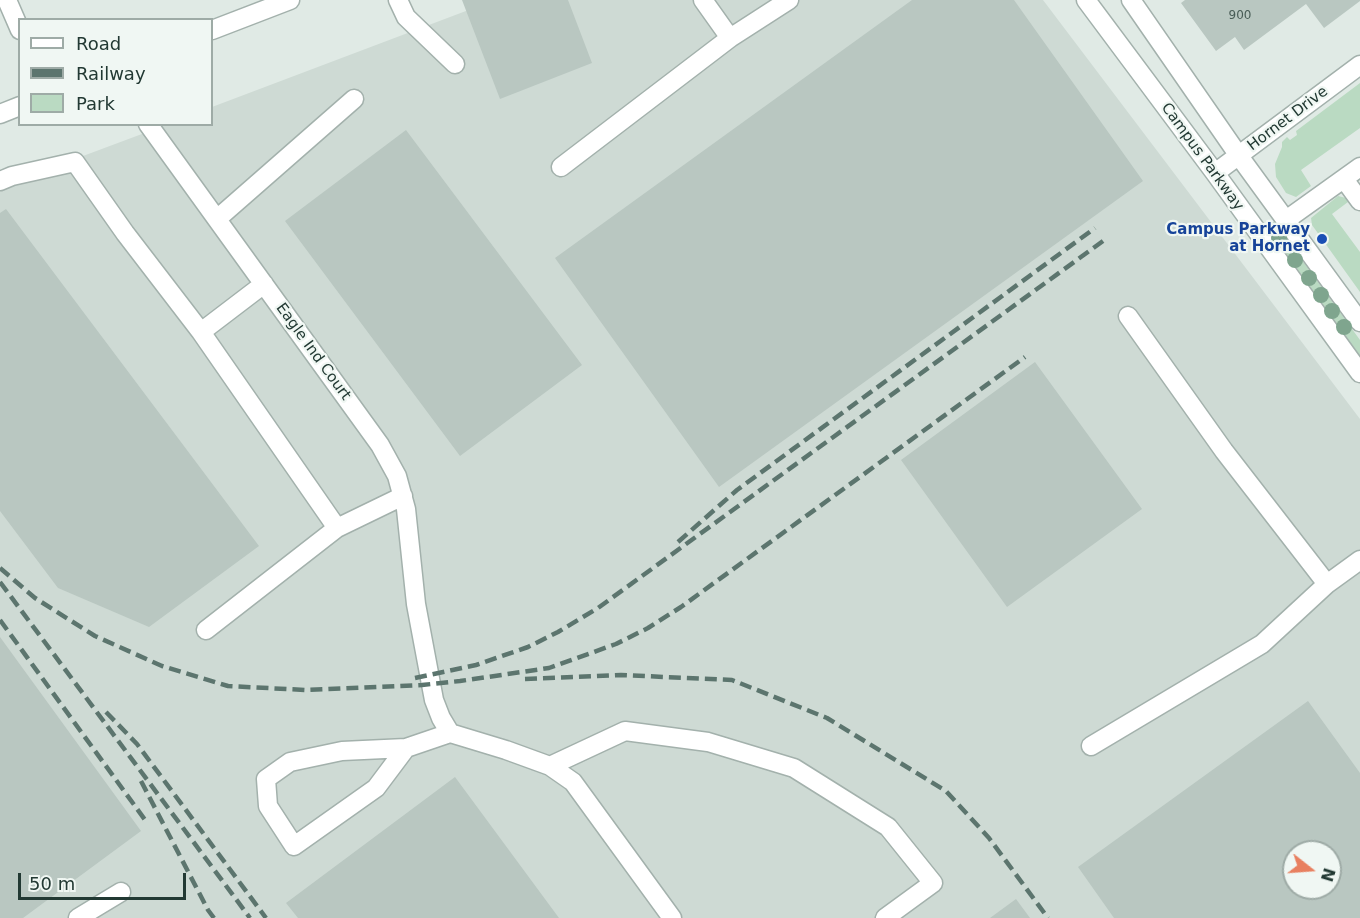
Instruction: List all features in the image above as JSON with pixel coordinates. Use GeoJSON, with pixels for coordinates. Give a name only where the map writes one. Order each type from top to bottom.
{"type":"FeatureCollection","features":[{"type":"Feature","properties":{"kind":"street"},"geometry":{"type":"LineString","coordinates":[[7,0],[18,25]]}},
{"type":"Feature","properties":{"kind":"street"},"geometry":{"type":"LineString","coordinates":[[213,30],[290,0]]}},
{"type":"Feature","properties":{"kind":"street"},"geometry":{"type":"LineString","coordinates":[[398,0],[406,17],[455,64]]}},
{"type":"Feature","properties":{"kind":"street"},"geometry":{"type":"LineString","coordinates":[[703,0],[730,38]]}},
{"type":"Feature","properties":{"kind":"street"},"geometry":{"type":"LineString","coordinates":[[561,168],[730,38],[789,0]]}},
{"type":"Feature","properties":{"kind":"street","name":"Campus Parkway"},"geometry":{"type":"LineString","coordinates":[[1086,0],[1360,373]]}},
{"type":"Feature","properties":{"kind":"street","name":"Campus Parkway"},"geometry":{"type":"LineString","coordinates":[[1131,0],[1239,156],[1360,322]]}},
{"type":"Feature","properties":{"kind":"street","name":"Hornet Drive"},"geometry":{"type":"LineString","coordinates":[[1215,174],[1360,65]]}},
{"type":"Feature","properties":{"kind":"street"},"geometry":{"type":"LineString","coordinates":[[217,219],[354,99]]}},
{"type":"Feature","properties":{"kind":"street"},"geometry":{"type":"LineString","coordinates":[[0,114],[18,107]]}},
{"type":"Feature","properties":{"kind":"street","name":"Eagle Ind Court"},"geometry":{"type":"LineString","coordinates":[[149,126],[380,445],[398,476],[406,509],[416,604],[434,700],[450,733]]}},
{"type":"Feature","properties":{"kind":"street"},"geometry":{"type":"LineString","coordinates":[[0,181],[12,176],[75,162],[125,233],[201,333],[337,528]]}},
{"type":"Feature","properties":{"kind":"street"},"geometry":{"type":"LineString","coordinates":[[1286,220],[1360,167]]}},
{"type":"Feature","properties":{"kind":"street"},"geometry":{"type":"LineString","coordinates":[[1344,179],[1360,201]]}},
{"type":"Feature","properties":{"kind":"street"},"geometry":{"type":"LineString","coordinates":[[201,333],[264,284]]}},
{"type":"Feature","properties":{"kind":"street"},"geometry":{"type":"LineString","coordinates":[[1128,316],[1224,451],[1326,584]]}},
{"type":"Feature","properties":{"kind":"street"},"geometry":{"type":"LineString","coordinates":[[206,630],[337,528],[403,496]]}},
{"type":"Feature","properties":{"kind":"street"},"geometry":{"type":"LineString","coordinates":[[1091,746],[1262,644],[1326,584],[1360,560]]}},
{"type":"Feature","properties":{"kind":"street"},"geometry":{"type":"LineString","coordinates":[[550,766],[626,731],[708,742],[794,768],[888,827],[933,883],[885,918]]}},
{"type":"Feature","properties":{"kind":"street"},"geometry":{"type":"LineString","coordinates":[[406,748],[376,788],[294,846],[268,806],[266,779],[290,762],[342,751],[406,748],[450,733],[550,766],[573,782],[672,918]]}},
{"type":"Feature","properties":{"kind":"street"},"geometry":{"type":"LineString","coordinates":[[78,918],[121,892]]}},
{"type":"Feature","properties":{"kind":"shaded area"},"geometry":{"type":"Polygon","coordinates":[[[495,0],[1043,0],[1360,419],[1360,918],[0,918],[0,187],[163,126],[213,126],[213,107],[495,0]]]}},
{"type":"Feature","properties":{"kind":"green space"},"geometry":{"type":"Polygon","coordinates":[[[1360,83],[1360,128],[1301,170],[1311,186],[1296,197],[1286,193],[1276,177],[1275,164],[1282,142],[1287,137],[1290,140],[1297,135],[1296,131],[1360,83]]]}},
{"type":"Feature","properties":{"kind":"green space"},"geometry":{"type":"Polygon","coordinates":[[[1338,196],[1346,198],[1348,202],[1332,214],[1360,252],[1360,292],[1312,225],[1311,218],[1338,196]]]}},
{"type":"Feature","properties":{"kind":"green space"},"geometry":{"type":"Polygon","coordinates":[[[1268,222],[1275,223],[1360,340],[1360,356],[1268,229],[1268,222]]]}},
{"type":"Feature","properties":{"kind":"building"},"geometry":{"type":"Polygon","coordinates":[[[462,0],[568,0],[592,63],[500,99],[462,0]]]}},
{"type":"Feature","properties":{"kind":"building"},"geometry":{"type":"Polygon","coordinates":[[[912,0],[1014,0],[1143,181],[719,487],[555,258],[912,0]]]}},
{"type":"Feature","properties":{"kind":"building"},"geometry":{"type":"Polygon","coordinates":[[[1185,0],[1360,1],[1324,28],[1306,4],[1244,50],[1235,37],[1216,51],[1181,3],[1185,0]]]}},
{"type":"Feature","properties":{"kind":"building"},"geometry":{"type":"Polygon","coordinates":[[[406,130],[582,365],[460,456],[285,221],[406,130]]]}},
{"type":"Feature","properties":{"kind":"building"},"geometry":{"type":"Polygon","coordinates":[[[6,209],[259,546],[149,627],[58,588],[0,511],[0,213],[6,209]]]}},
{"type":"Feature","properties":{"kind":"building"},"geometry":{"type":"Polygon","coordinates":[[[1035,362],[1142,509],[1007,607],[901,460],[1035,362]]]}},
{"type":"Feature","properties":{"kind":"building"},"geometry":{"type":"Polygon","coordinates":[[[0,637],[141,831],[23,918],[0,918],[0,637]]]}},
{"type":"Feature","properties":{"kind":"building"},"geometry":{"type":"Polygon","coordinates":[[[1308,701],[1360,773],[1360,918],[1114,918],[1078,867],[1308,701]]]}},
{"type":"Feature","properties":{"kind":"building"},"geometry":{"type":"Polygon","coordinates":[[[455,777],[559,918],[298,918],[286,903],[455,777]]]}},
{"type":"Feature","properties":{"kind":"building"},"geometry":{"type":"Polygon","coordinates":[[[1016,899],[1030,918],[990,918],[1016,899]]]}},
{"type":"Feature","properties":{"kind":"railway"},"geometry":{"type":"LineString","coordinates":[[678,542],[737,490],[1095,228]]}},
{"type":"Feature","properties":{"kind":"railway"},"geometry":{"type":"LineString","coordinates":[[415,678],[476,665],[528,647],[598,608],[1103,241]]}},
{"type":"Feature","properties":{"kind":"railway"},"geometry":{"type":"LineString","coordinates":[[0,568],[35,598],[95,636],[162,666],[228,686],[305,690],[422,685],[549,668],[616,644],[648,628],[681,607],[1025,357]]}},
{"type":"Feature","properties":{"kind":"railway"},"geometry":{"type":"LineString","coordinates":[[0,582],[250,918]]}},
{"type":"Feature","properties":{"kind":"railway"},"geometry":{"type":"LineString","coordinates":[[0,620],[148,824]]}},
{"type":"Feature","properties":{"kind":"railway"},"geometry":{"type":"LineString","coordinates":[[525,679],[621,675],[732,680],[827,718],[946,791],[989,838],[1048,918]]}},
{"type":"Feature","properties":{"kind":"railway"},"geometry":{"type":"LineString","coordinates":[[106,712],[137,744],[266,918]]}},
{"type":"Feature","properties":{"kind":"railway"},"geometry":{"type":"LineString","coordinates":[[141,781],[214,918]]}},
{"type":"Feature","properties":{"kind":"place","name":"Campus Parkway at Hornet"},"geometry":{"type":"Point","coordinates":[1322,239]}}]}
